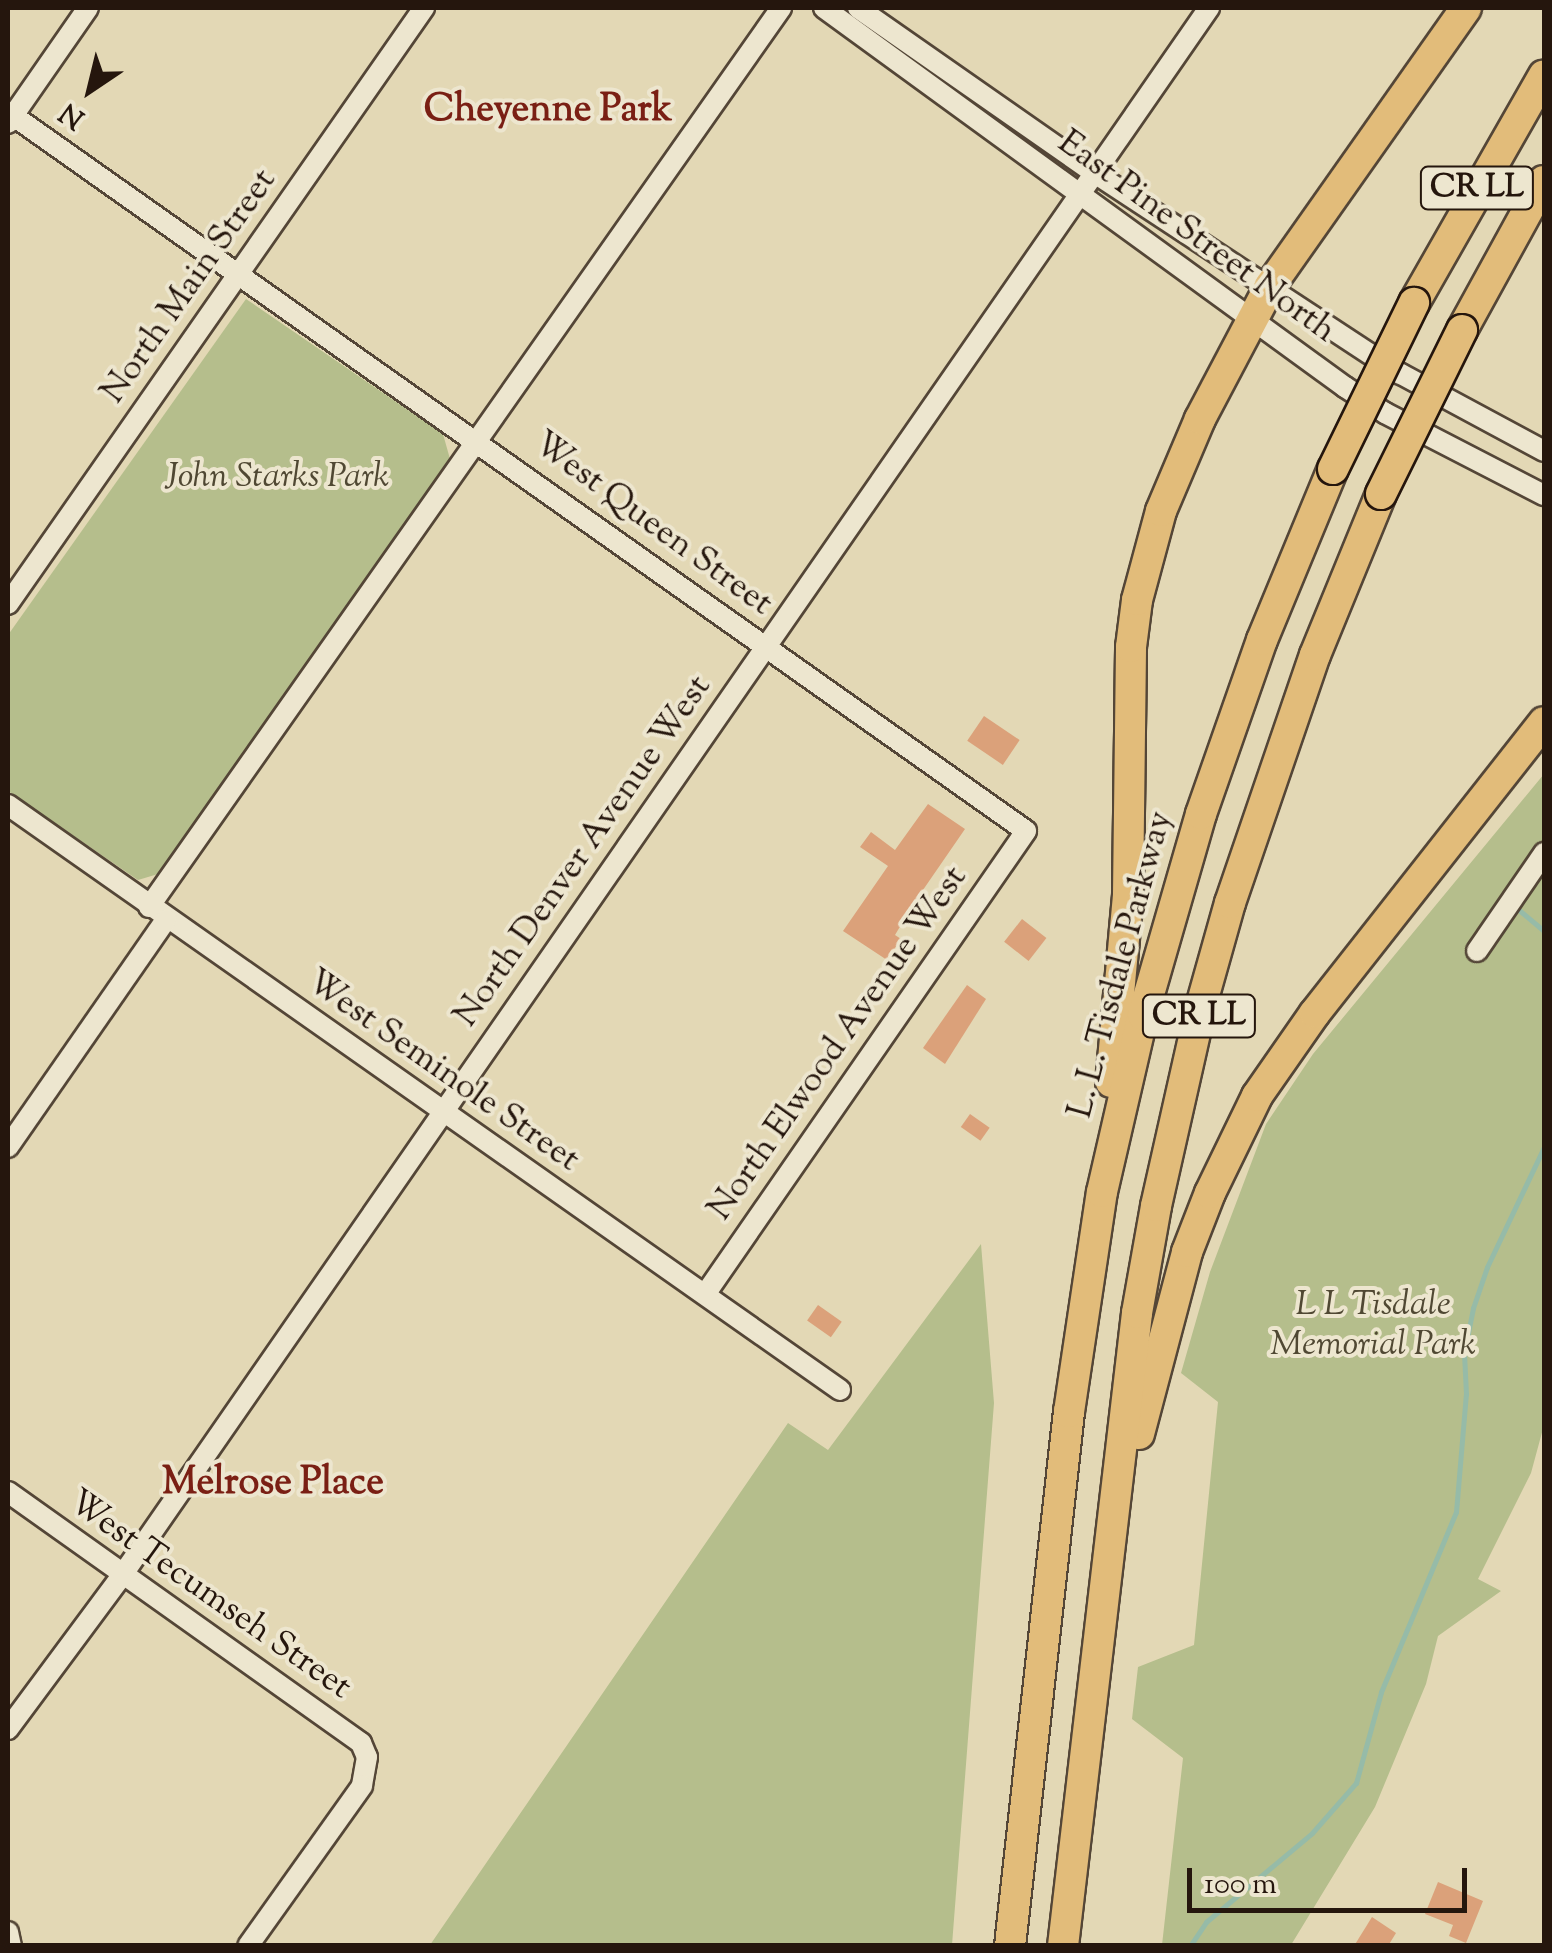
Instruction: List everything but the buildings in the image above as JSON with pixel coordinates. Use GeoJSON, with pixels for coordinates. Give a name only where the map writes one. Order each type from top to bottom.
{"type":"FeatureCollection","features":[{"type":"Feature","properties":{"kind":"highway"},"geometry":{"type":"LineString","coordinates":[[1102,1192],[1128,896],[1128,692],[1137,600],[1166,498],[1270,286],[1466,8]]}},
{"type":"Feature","properties":{"kind":"highway","name":"L. L. Tisdale Parkway"},"geometry":{"type":"LineString","coordinates":[[1010,1946],[1069,1412],[1102,1192],[1143,1015],[1201,814],[1262,640],[1334,469],[1414,302],[1544,75]]}},
{"type":"Feature","properties":{"kind":"highway","name":"CR LL"},"geometry":{"type":"LineString","coordinates":[[1063,1946],[1137,1313],[1201,1006],[1280,750],[1380,494],[1462,330],[1544,181]]}},
{"type":"Feature","properties":{"kind":"highway"},"geometry":{"type":"LineString","coordinates":[[1108,1560],[1187,1252],[1242,1125],[1314,1013],[1544,722]]}},
{"type":"Feature","properties":{"kind":"street"},"geometry":{"type":"LineString","coordinates":[[9,117],[88,8]]}},
{"type":"Feature","properties":{"kind":"street","name":"North Main Street"},"geometry":{"type":"LineString","coordinates":[[8,604],[424,8]]}},
{"type":"Feature","properties":{"kind":"street"},"geometry":{"type":"LineString","coordinates":[[8,1147],[157,914],[478,440],[782,8]]}},
{"type":"Feature","properties":{"kind":"street","name":"East Pine Street North"},"geometry":{"type":"LineString","coordinates":[[824,8],[1385,413],[1544,495]]}},
{"type":"Feature","properties":{"kind":"street","name":"East Pine Street North"},"geometry":{"type":"LineString","coordinates":[[858,8],[1093,172],[1401,374],[1544,450]]}},
{"type":"Feature","properties":{"kind":"street","name":"North Denver Avenue West"},"geometry":{"type":"LineString","coordinates":[[8,1730],[124,1574],[1208,8]]}},
{"type":"Feature","properties":{"kind":"street","name":"West Queen Street"},"geometry":{"type":"LineString","coordinates":[[9,117],[478,440],[1026,831]]}},
{"type":"Feature","properties":{"kind":"street","name":"West Seminole Street"},"geometry":{"type":"LineString","coordinates":[[8,805],[157,914],[840,1390]]}},
{"type":"Feature","properties":{"kind":"street","name":"North Elwood Avenue West"},"geometry":{"type":"LineString","coordinates":[[706,1293],[1026,831]]}},
{"type":"Feature","properties":{"kind":"street"},"geometry":{"type":"LineString","coordinates":[[1477,951],[1544,853]]}},
{"type":"Feature","properties":{"kind":"street","name":"West Tecumseh Street"},"geometry":{"type":"LineString","coordinates":[[8,1492],[361,1744],[367,1756],[362,1786],[248,1946]]}},
{"type":"Feature","properties":{"kind":"street"},"geometry":{"type":"LineString","coordinates":[[8,1932],[11,1946]]}},
{"type":"Feature","properties":{"kind":"green space","name":"John Starks Park"},"geometry":{"type":"Polygon","coordinates":[[[246,299],[443,434],[450,459],[158,874],[138,880],[8,791],[8,635],[246,299]]]}},
{"type":"Feature","properties":{"kind":"green space","name":"L L Tisdale Memorial Park"},"geometry":{"type":"Polygon","coordinates":[[[1544,774],[1544,1425],[1531,1473],[1478,1579],[1501,1591],[1438,1636],[1426,1684],[1375,1807],[1291,1945],[1162,1945],[1183,1758],[1132,1719],[1138,1667],[1194,1645],[1218,1402],[1181,1373],[1210,1272],[1266,1124],[1313,1054],[1544,774]]]}},
{"type":"Feature","properties":{"kind":"green space"},"geometry":{"type":"Polygon","coordinates":[[[981,1244],[994,1403],[952,1945],[430,1945],[788,1423],[828,1450],[981,1244]]]}},
{"type":"Feature","properties":{"kind":"waterway"},"geometry":{"type":"LineString","coordinates":[[1519,910],[1544,931]]}},
{"type":"Feature","properties":{"kind":"waterway"},"geometry":{"type":"LineString","coordinates":[[1190,1946],[1206,1922],[1312,1833],[1356,1783],[1381,1692],[1456,1512],[1466,1394],[1464,1353],[1473,1308],[1487,1267],[1544,1147]]}},
{"type":"Feature","properties":{"kind":"district","name":"Cheyenne Park"},"geometry":{"type":"Point","coordinates":[548,112]}},
{"type":"Feature","properties":{"kind":"district","name":"Melrose Place"},"geometry":{"type":"Point","coordinates":[273,1485]}}]}
